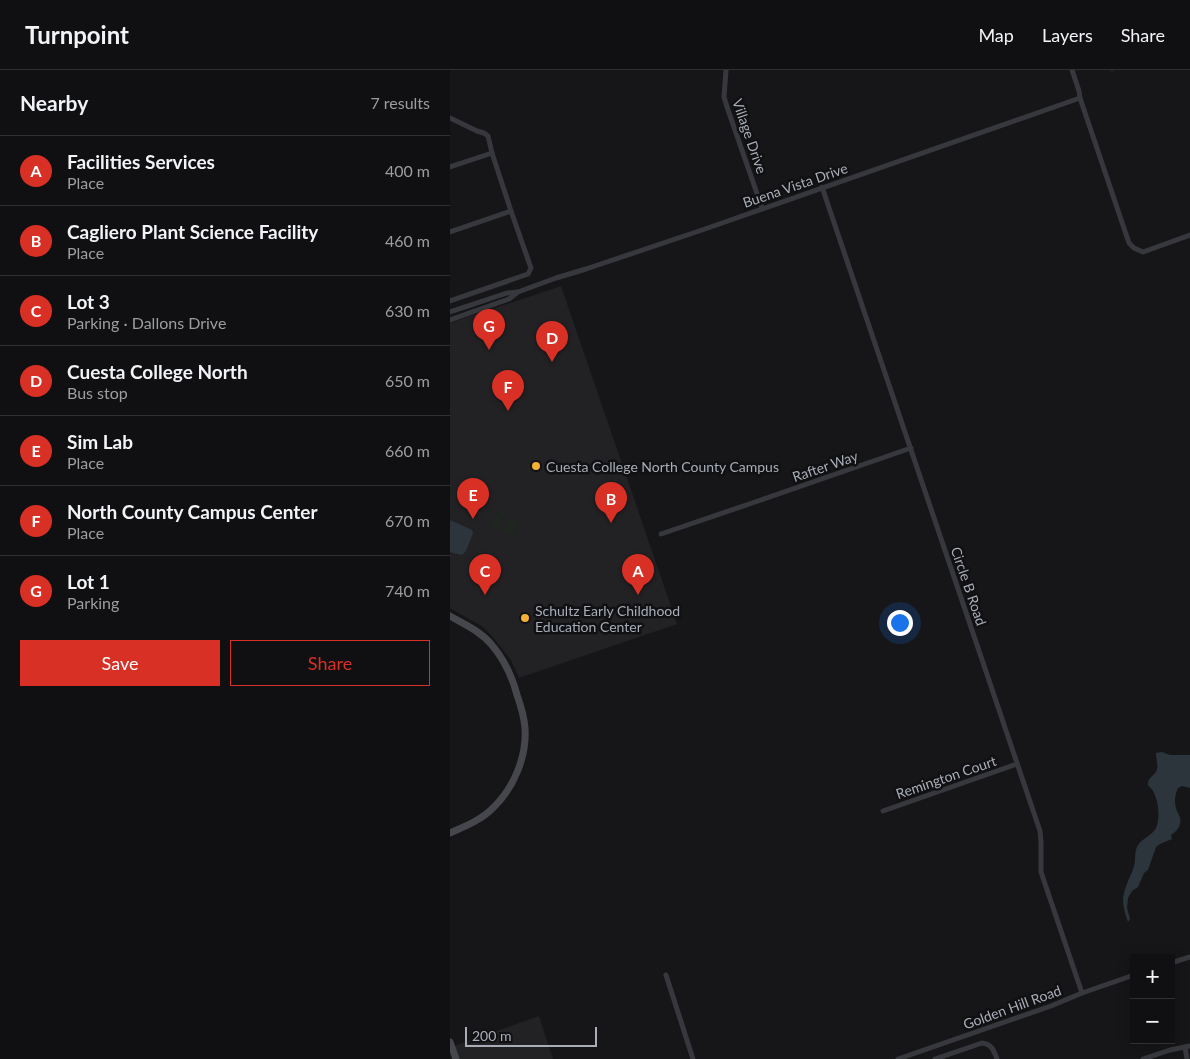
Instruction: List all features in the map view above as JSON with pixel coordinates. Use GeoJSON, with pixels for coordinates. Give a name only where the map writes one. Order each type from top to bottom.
{"type":"FeatureCollection","features":[{"type":"Feature","properties":{"kind":"street","name":"Village Drive"},"geometry":{"type":"LineString","coordinates":[[726,70],[724,97],[762,208]]}},
{"type":"Feature","properties":{"kind":"street"},"geometry":{"type":"LineString","coordinates":[[1072,70],[1129,243],[1134,248],[1144,252],[1190,235]]}},
{"type":"Feature","properties":{"kind":"street","name":"Buena Vista Drive"},"geometry":{"type":"LineString","coordinates":[[450,312],[586,269],[1080,98]]}},
{"type":"Feature","properties":{"kind":"street"},"geometry":{"type":"LineString","coordinates":[[450,118],[488,136],[531,271],[528,274],[450,301]]}},
{"type":"Feature","properties":{"kind":"street"},"geometry":{"type":"LineString","coordinates":[[450,167],[492,153]]}},
{"type":"Feature","properties":{"kind":"street","name":"Circle B Road"},"geometry":{"type":"LineString","coordinates":[[822,187],[1040,831],[1042,876],[1082,993]]}},
{"type":"Feature","properties":{"kind":"street"},"geometry":{"type":"LineString","coordinates":[[450,232],[512,211]]}},
{"type":"Feature","properties":{"kind":"street","name":"Buena Vista Drive"},"geometry":{"type":"LineString","coordinates":[[450,320],[509,299],[518,292]]}},
{"type":"Feature","properties":{"kind":"street","name":"Rafter Way"},"geometry":{"type":"LineString","coordinates":[[661,534],[911,448]]}},
{"type":"Feature","properties":{"kind":"street"},"geometry":{"type":"LineString","coordinates":[[450,616],[481,634],[499,654],[514,682],[525,729],[519,768],[503,797],[480,818],[469,825],[450,832]]}},
{"type":"Feature","properties":{"kind":"street","name":"Remington Court"},"geometry":{"type":"LineString","coordinates":[[883,811],[1017,764]]}},
{"type":"Feature","properties":{"kind":"street"},"geometry":{"type":"LineString","coordinates":[[1175,962],[1190,957]]}},
{"type":"Feature","properties":{"kind":"street"},"geometry":{"type":"LineString","coordinates":[[666,975],[692,1059]]}},
{"type":"Feature","properties":{"kind":"street","name":"Golden Hill Road"},"geometry":{"type":"LineString","coordinates":[[898,1059],[1130,976]]}},
{"type":"Feature","properties":{"kind":"street"},"geometry":{"type":"LineString","coordinates":[[450,1042],[456,1059]]}},
{"type":"Feature","properties":{"kind":"street"},"geometry":{"type":"LineString","coordinates":[[935,1059],[987,1043],[991,1046],[997,1059]]}},
{"type":"Feature","properties":{"kind":"street"},"geometry":{"type":"LineString","coordinates":[[1143,1059],[1188,1046],[1188,1059]]}},
{"type":"Feature","properties":{"kind":"shaded area","name":"Cuesta College North County Campus"},"geometry":{"type":"Polygon","coordinates":[[[561,286],[677,624],[519,678],[511,660],[492,636],[483,627],[450,608],[450,323],[561,286]]]}},
{"type":"Feature","properties":{"kind":"shaded area"},"geometry":{"type":"Polygon","coordinates":[[[505,510],[499,531],[491,528],[495,519],[493,517],[505,510]]]}},
{"type":"Feature","properties":{"kind":"shaded area"},"geometry":{"type":"Polygon","coordinates":[[[510,516],[517,526],[513,536],[504,532],[510,516]]]}},
{"type":"Feature","properties":{"kind":"shaded area"},"geometry":{"type":"Polygon","coordinates":[[[450,520],[472,530],[473,533],[466,551],[462,555],[450,552],[450,520]]]}},
{"type":"Feature","properties":{"kind":"shaded area"},"geometry":{"type":"Polygon","coordinates":[[[1162,752],[1170,755],[1190,755],[1190,788],[1182,786],[1178,788],[1175,805],[1180,818],[1179,826],[1171,835],[1172,839],[1156,847],[1148,870],[1144,873],[1138,887],[1132,891],[1128,898],[1127,908],[1130,919],[1128,922],[1124,906],[1124,892],[1134,868],[1137,847],[1154,831],[1157,825],[1157,803],[1153,790],[1148,783],[1157,770],[1156,753],[1162,752]]]}},
{"type":"Feature","properties":{"kind":"shaded area"},"geometry":{"type":"Polygon","coordinates":[[[539,1016],[553,1059],[458,1059],[454,1046],[539,1016]]]}},
{"type":"Feature","properties":{"kind":"place","name":"Lot 1"},"geometry":{"type":"Point","coordinates":[489,350]}},
{"type":"Feature","properties":{"kind":"place","name":"Cuesta College North"},"geometry":{"type":"Point","coordinates":[552,362]}},
{"type":"Feature","properties":{"kind":"place","name":"North County Campus Center"},"geometry":{"type":"Point","coordinates":[508,411]}},
{"type":"Feature","properties":{"kind":"place","name":"Cuesta College North County Campus"},"geometry":{"type":"Point","coordinates":[536,466]}},
{"type":"Feature","properties":{"kind":"place","name":"Sim Lab"},"geometry":{"type":"Point","coordinates":[473,519]}},
{"type":"Feature","properties":{"kind":"place","name":"Cagliero Plant Science Facility"},"geometry":{"type":"Point","coordinates":[611,523]}},
{"type":"Feature","properties":{"kind":"place","name":"Lot 3"},"geometry":{"type":"Point","coordinates":[485,595]}},
{"type":"Feature","properties":{"kind":"place","name":"Facilities Services"},"geometry":{"type":"Point","coordinates":[638,595]}},
{"type":"Feature","properties":{"kind":"place","name":"Schultz Early Childhood Education Center"},"geometry":{"type":"Point","coordinates":[525,618]}}]}
